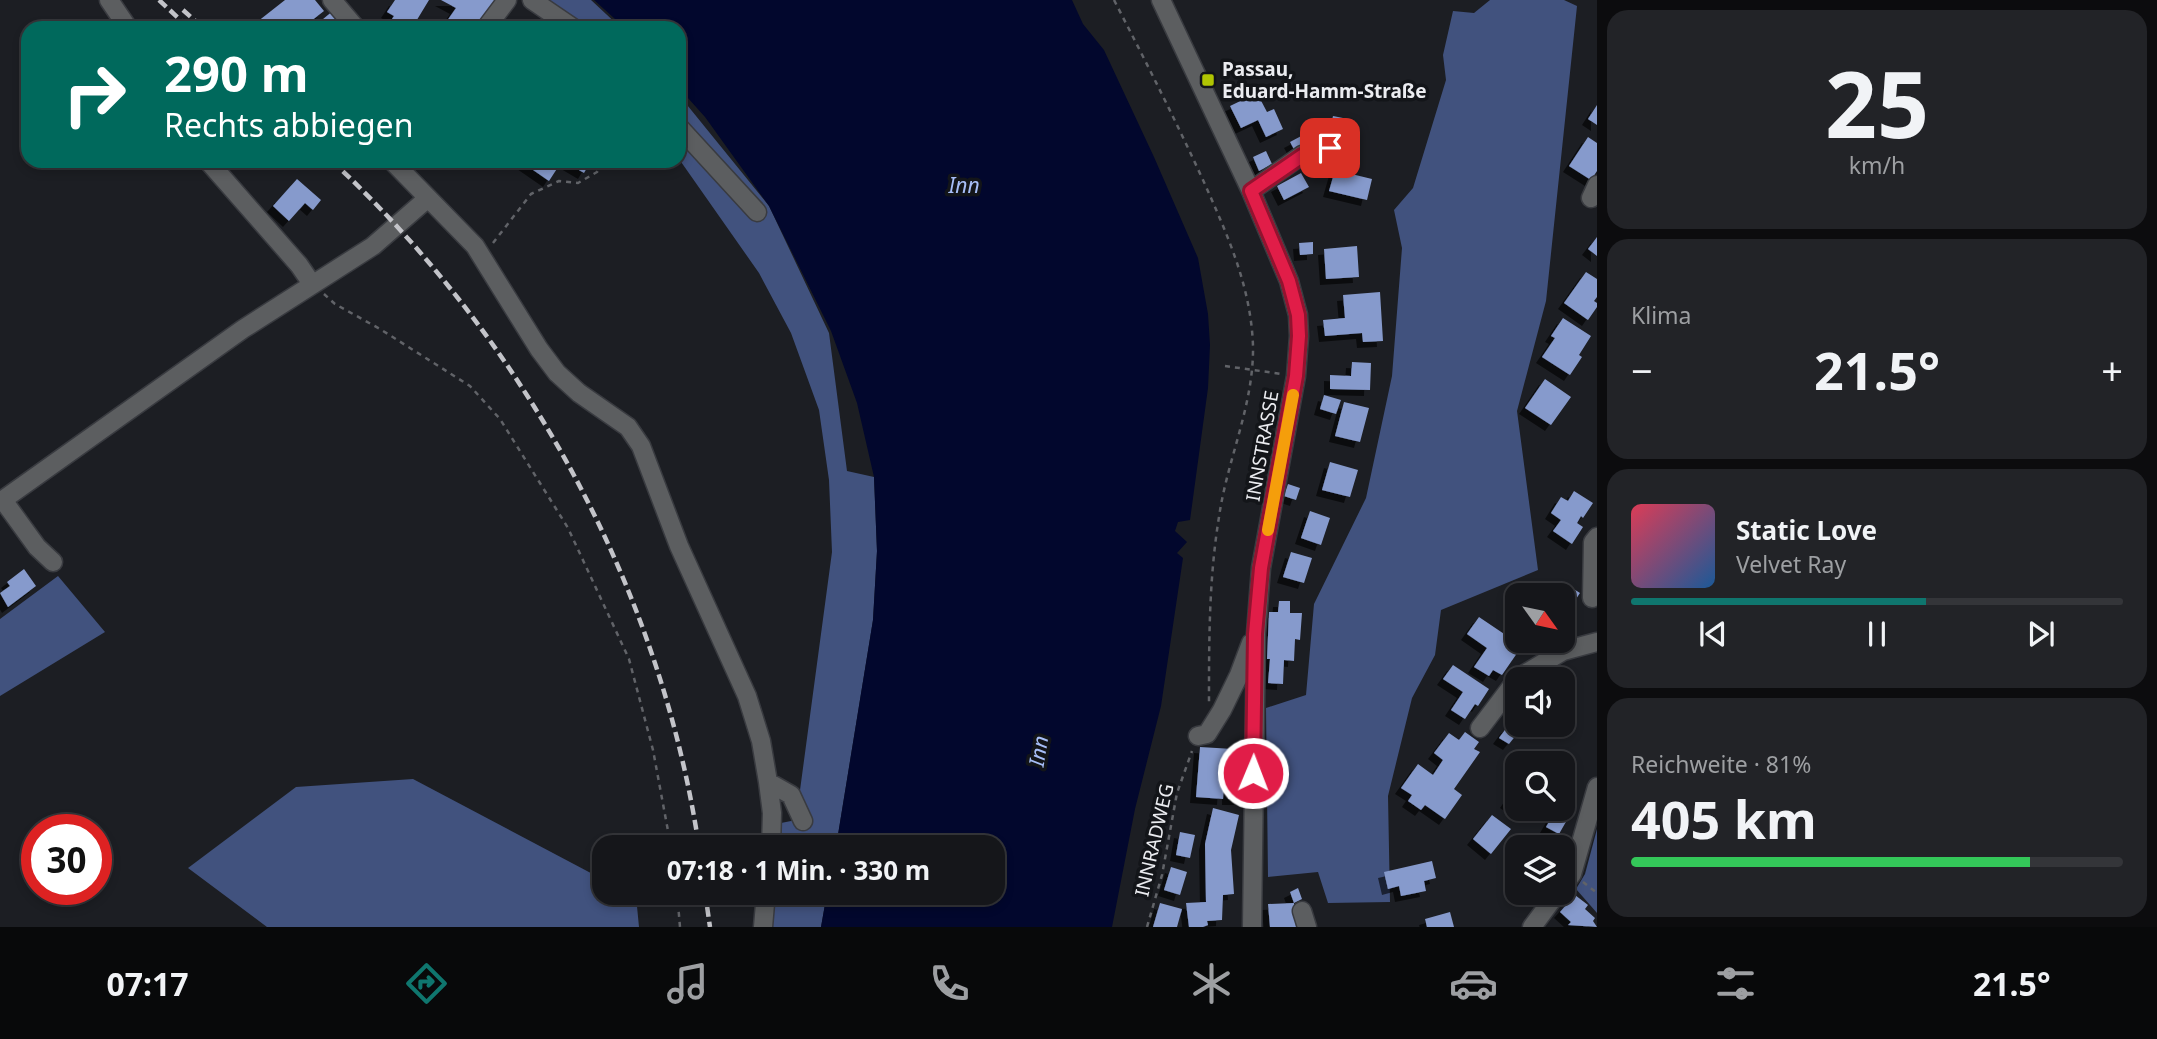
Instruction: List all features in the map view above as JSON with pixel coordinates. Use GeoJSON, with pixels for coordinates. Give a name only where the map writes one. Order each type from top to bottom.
{"type":"FeatureCollection","features":[{"type":"Feature","properties":{"kind":"street"},"geometry":{"type":"LineString","coordinates":[[110,0],[124,21]]}},
{"type":"Feature","properties":{"kind":"street"},"geometry":{"type":"LineString","coordinates":[[332,0],[350,21]]}},
{"type":"Feature","properties":{"kind":"street"},"geometry":{"type":"LineString","coordinates":[[491,21],[507,0]]}},
{"type":"Feature","properties":{"kind":"street"},"geometry":{"type":"LineString","coordinates":[[532,0],[563,21]]}},
{"type":"Feature","properties":{"kind":"street","name":"INNSTRASSE"},"geometry":{"type":"LineString","coordinates":[[1161,0],[1251,191],[1289,281],[1298,315],[1296,376],[1261,568],[1255,634],[1248,926]]}},
{"type":"Feature","properties":{"kind":"street"},"geometry":{"type":"LineString","coordinates":[[686,135],[757,212]]}},
{"type":"Feature","properties":{"kind":"street"},"geometry":{"type":"LineString","coordinates":[[1251,191],[1302,156],[1330,148]]}},
{"type":"Feature","properties":{"kind":"street"},"geometry":{"type":"LineString","coordinates":[[214,168],[313,284]]}},
{"type":"Feature","properties":{"kind":"street"},"geometry":{"type":"LineString","coordinates":[[399,168],[482,256],[557,373],[579,393],[628,426],[641,446],[679,546],[747,696],[761,741],[772,813],[771,835]]}},
{"type":"Feature","properties":{"kind":"street"},"geometry":{"type":"LineString","coordinates":[[53,562],[37,547],[1,501],[243,329],[373,246],[428,198]]}},
{"type":"Feature","properties":{"kind":"street"},"geometry":{"type":"LineString","coordinates":[[1592,598],[1594,542],[1597,537]]}},
{"type":"Feature","properties":{"kind":"street"},"geometry":{"type":"LineString","coordinates":[[1198,736],[1207,734],[1222,710],[1255,634]]}},
{"type":"Feature","properties":{"kind":"street"},"geometry":{"type":"LineString","coordinates":[[1480,728],[1518,678],[1563,651],[1597,642]]}},
{"type":"Feature","properties":{"kind":"street"},"geometry":{"type":"LineString","coordinates":[[768,782],[791,795],[803,821]]}},
{"type":"Feature","properties":{"kind":"street"},"geometry":{"type":"LineString","coordinates":[[1575,864],[1597,787]]}},
{"type":"Feature","properties":{"kind":"street"},"geometry":{"type":"LineString","coordinates":[[763,927],[765,905]]}},
{"type":"Feature","properties":{"kind":"street"},"geometry":{"type":"LineString","coordinates":[[1532,927],[1548,905]]}},
{"type":"Feature","properties":{"kind":"path"},"geometry":{"type":"LineString","coordinates":[[1114,0],[1169,106],[1233,247],[1250,314],[1252,371],[1219,516],[1209,619],[1209,705]]}},
{"type":"Feature","properties":{"kind":"path"},"geometry":{"type":"LineString","coordinates":[[482,256],[531,194],[559,181],[579,183],[600,168]]}},
{"type":"Feature","properties":{"kind":"path"},"geometry":{"type":"LineString","coordinates":[[313,284],[335,304],[470,386],[500,419],[568,527],[629,659],[653,750],[669,835]]}},
{"type":"Feature","properties":{"kind":"path"},"geometry":{"type":"LineString","coordinates":[[1225,366],[1285,374]]}},
{"type":"Feature","properties":{"kind":"path","name":"INNRADWEG"},"geometry":{"type":"LineString","coordinates":[[1147,927],[1162,875],[1177,793],[1198,736]]}},
{"type":"Feature","properties":{"kind":"path"},"geometry":{"type":"LineString","coordinates":[[678,905],[680,927]]}},
{"type":"Feature","properties":{"kind":"shaded area"},"geometry":{"type":"Polygon","coordinates":[[[544,0],[591,0],[614,21],[573,21],[544,0]]]}},
{"type":"Feature","properties":{"kind":"shaded area"},"geometry":{"type":"Polygon","coordinates":[[[1490,0],[1564,0],[1577,6],[1546,301],[1517,411],[1538,570],[1441,610],[1435,655],[1412,698],[1388,796],[1390,902],[1328,903],[1318,872],[1268,877],[1266,708],[1306,695],[1314,604],[1366,498],[1392,376],[1402,248],[1394,210],[1413,188],[1446,80],[1443,55],[1453,11],[1474,13],[1490,0]]]}},
{"type":"Feature","properties":{"kind":"shaded area"},"geometry":{"type":"Polygon","coordinates":[[[686,104],[769,206],[829,333],[847,471],[874,477],[877,551],[873,620],[838,835],[775,835],[776,824],[796,820],[832,552],[829,480],[819,410],[791,333],[759,273],[685,168],[686,104]]]}},
{"type":"Feature","properties":{"kind":"shaded area"},"geometry":{"type":"Polygon","coordinates":[[[58,576],[105,632],[0,696],[0,619],[58,576]]]}},
{"type":"Feature","properties":{"kind":"shaded area"},"geometry":{"type":"Polygon","coordinates":[[[413,779],[592,874],[592,905],[637,905],[639,927],[267,927],[188,868],[296,787],[413,779]]]}},
{"type":"Feature","properties":{"kind":"shaded area"},"geometry":{"type":"Polygon","coordinates":[[[1597,829],[1597,913],[1576,889],[1585,874],[1597,829]]]}},
{"type":"Feature","properties":{"kind":"shaded area"},"geometry":{"type":"Polygon","coordinates":[[[768,905],[825,905],[821,927],[765,927],[768,905]]]}},
{"type":"Feature","properties":{"kind":"water","name":"Inn"},"geometry":{"type":"Polygon","coordinates":[[[594,0],[1072,0],[1083,24],[1104,50],[1198,258],[1208,314],[1210,345],[1208,388],[1190,520],[1178,522],[1175,531],[1187,542],[1177,553],[1183,558],[1161,706],[1135,809],[1112,927],[821,927],[825,905],[1005,905],[1005,835],[838,835],[873,620],[877,551],[874,477],[857,403],[831,331],[769,206],[705,117],[686,96],[686,21],[617,21],[594,0]]]}},
{"type":"Feature","properties":{"kind":"building"},"geometry":{"type":"Polygon","coordinates":[[[285,0],[315,0],[324,11],[311,21],[258,21],[285,0]]]}},
{"type":"Feature","properties":{"kind":"building"},"geometry":{"type":"Polygon","coordinates":[[[395,0],[429,0],[416,21],[391,21],[394,16],[387,12],[395,0]]]}},
{"type":"Feature","properties":{"kind":"building"},"geometry":{"type":"Polygon","coordinates":[[[441,0],[499,0],[488,21],[447,21],[456,8],[441,0]]]}},
{"type":"Feature","properties":{"kind":"building"},"geometry":{"type":"Polygon","coordinates":[[[334,10],[342,21],[321,21],[334,10]]]}},
{"type":"Feature","properties":{"kind":"building"},"geometry":{"type":"Polygon","coordinates":[[[1257,93],[1267,112],[1274,109],[1283,129],[1266,137],[1258,120],[1241,128],[1230,106],[1257,93]]]}},
{"type":"Feature","properties":{"kind":"building"},"geometry":{"type":"Polygon","coordinates":[[[1597,105],[1597,125],[1588,119],[1597,105]]]}},
{"type":"Feature","properties":{"kind":"building"},"geometry":{"type":"Polygon","coordinates":[[[1333,116],[1353,120],[1347,146],[1327,141],[1333,116]]]}},
{"type":"Feature","properties":{"kind":"building"},"geometry":{"type":"Polygon","coordinates":[[[1305,134],[1310,143],[1295,151],[1290,142],[1305,134]]]}},
{"type":"Feature","properties":{"kind":"building"},"geometry":{"type":"Polygon","coordinates":[[[1588,137],[1597,143],[1597,171],[1591,180],[1569,166],[1588,137]]]}},
{"type":"Feature","properties":{"kind":"building"},"geometry":{"type":"Polygon","coordinates":[[[1266,151],[1272,164],[1259,171],[1253,157],[1266,151]]]}},
{"type":"Feature","properties":{"kind":"building"},"geometry":{"type":"Polygon","coordinates":[[[530,168],[557,168],[549,181],[530,168]]]}},
{"type":"Feature","properties":{"kind":"building"},"geometry":{"type":"Polygon","coordinates":[[[1335,170],[1372,179],[1367,200],[1329,191],[1335,170]]]}},
{"type":"Feature","properties":{"kind":"building"},"geometry":{"type":"Polygon","coordinates":[[[1301,173],[1309,187],[1284,200],[1277,186],[1301,173]]]}},
{"type":"Feature","properties":{"kind":"building"},"geometry":{"type":"Polygon","coordinates":[[[297,179],[321,200],[313,210],[305,203],[289,221],[273,206],[297,179]]]}},
{"type":"Feature","properties":{"kind":"building"},"geometry":{"type":"Polygon","coordinates":[[[1597,237],[1597,256],[1588,249],[1597,237]]]}},
{"type":"Feature","properties":{"kind":"building"},"geometry":{"type":"Polygon","coordinates":[[[1313,242],[1313,254],[1300,255],[1299,243],[1313,242]]]}},
{"type":"Feature","properties":{"kind":"building"},"geometry":{"type":"Polygon","coordinates":[[[1357,246],[1359,277],[1326,279],[1324,249],[1357,246]]]}},
{"type":"Feature","properties":{"kind":"building"},"geometry":{"type":"Polygon","coordinates":[[[1586,272],[1597,279],[1597,297],[1594,301],[1597,307],[1588,320],[1564,303],[1586,272]]]}},
{"type":"Feature","properties":{"kind":"building"},"geometry":{"type":"Polygon","coordinates":[[[1380,292],[1383,341],[1363,342],[1362,333],[1325,336],[1323,320],[1345,318],[1343,295],[1380,292]]]}},
{"type":"Feature","properties":{"kind":"building"},"geometry":{"type":"Polygon","coordinates":[[[1563,318],[1591,336],[1570,375],[1542,357],[1555,338],[1551,336],[1563,318]]]}},
{"type":"Feature","properties":{"kind":"building"},"geometry":{"type":"Polygon","coordinates":[[[1352,362],[1371,363],[1370,390],[1330,389],[1330,375],[1351,376],[1352,362]]]}},
{"type":"Feature","properties":{"kind":"building"},"geometry":{"type":"Polygon","coordinates":[[[1545,379],[1571,397],[1551,425],[1525,408],[1545,379]]]}},
{"type":"Feature","properties":{"kind":"building"},"geometry":{"type":"Polygon","coordinates":[[[1324,395],[1341,400],[1336,414],[1320,409],[1324,395]]]}},
{"type":"Feature","properties":{"kind":"building"},"geometry":{"type":"Polygon","coordinates":[[[1344,402],[1369,408],[1360,442],[1335,436],[1344,402]]]}},
{"type":"Feature","properties":{"kind":"building"},"geometry":{"type":"Polygon","coordinates":[[[1330,462],[1358,470],[1350,497],[1322,490],[1330,462]]]}},
{"type":"Feature","properties":{"kind":"building"},"geometry":{"type":"Polygon","coordinates":[[[1288,484],[1300,488],[1296,500],[1284,496],[1288,484]]]}},
{"type":"Feature","properties":{"kind":"building"},"geometry":{"type":"Polygon","coordinates":[[[1574,491],[1593,503],[1577,523],[1583,527],[1572,544],[1553,531],[1561,520],[1551,513],[1561,497],[1568,501],[1574,491]]]}},
{"type":"Feature","properties":{"kind":"building"},"geometry":{"type":"Polygon","coordinates":[[[1310,511],[1330,518],[1321,545],[1301,538],[1310,511]]]}},
{"type":"Feature","properties":{"kind":"building"},"geometry":{"type":"Polygon","coordinates":[[[1291,552],[1312,558],[1304,583],[1283,577],[1291,552]]]}},
{"type":"Feature","properties":{"kind":"building"},"geometry":{"type":"Polygon","coordinates":[[[24,569],[36,586],[8,607],[0,593],[10,586],[7,582],[24,569]]]}},
{"type":"Feature","properties":{"kind":"building"},"geometry":{"type":"Polygon","coordinates":[[[1279,601],[1290,601],[1290,613],[1302,613],[1300,640],[1295,639],[1294,661],[1284,660],[1283,684],[1268,683],[1269,612],[1278,612],[1279,601]]]}},
{"type":"Feature","properties":{"kind":"building"},"geometry":{"type":"Polygon","coordinates":[[[1479,617],[1505,635],[1505,653],[1517,653],[1502,675],[1493,670],[1489,676],[1474,667],[1487,648],[1467,634],[1479,617]]]}},
{"type":"Feature","properties":{"kind":"building"},"geometry":{"type":"Polygon","coordinates":[[[1453,665],[1489,689],[1465,719],[1451,710],[1463,692],[1443,679],[1453,665]]]}},
{"type":"Feature","properties":{"kind":"building"},"geometry":{"type":"Polygon","coordinates":[[[1505,730],[1505,737],[1515,737],[1509,744],[1499,738],[1505,730]]]}},
{"type":"Feature","properties":{"kind":"building"},"geometry":{"type":"Polygon","coordinates":[[[1465,732],[1479,742],[1474,749],[1480,752],[1454,789],[1462,795],[1445,819],[1425,805],[1421,810],[1408,801],[1412,795],[1401,788],[1418,764],[1433,775],[1443,760],[1434,753],[1449,733],[1459,740],[1465,732]]]}},
{"type":"Feature","properties":{"kind":"building"},"geometry":{"type":"Polygon","coordinates":[[[1200,747],[1233,749],[1234,771],[1225,771],[1223,799],[1196,797],[1200,747]]]}},
{"type":"Feature","properties":{"kind":"building"},"geometry":{"type":"Polygon","coordinates":[[[1228,781],[1240,781],[1240,799],[1228,799],[1228,781]]]}},
{"type":"Feature","properties":{"kind":"building"},"geometry":{"type":"Polygon","coordinates":[[[1213,808],[1239,815],[1231,850],[1234,894],[1223,895],[1222,920],[1207,921],[1208,925],[1203,927],[1189,927],[1186,903],[1206,902],[1205,844],[1213,808]]]}},
{"type":"Feature","properties":{"kind":"building"},"geometry":{"type":"Polygon","coordinates":[[[1492,815],[1511,829],[1491,854],[1473,839],[1492,815]]]}},
{"type":"Feature","properties":{"kind":"building"},"geometry":{"type":"Polygon","coordinates":[[[1549,821],[1566,821],[1559,834],[1546,827],[1549,821]]]}},
{"type":"Feature","properties":{"kind":"building"},"geometry":{"type":"Polygon","coordinates":[[[1180,832],[1195,835],[1190,858],[1176,855],[1180,832]]]}},
{"type":"Feature","properties":{"kind":"building"},"geometry":{"type":"Polygon","coordinates":[[[1432,861],[1436,878],[1424,881],[1426,891],[1401,896],[1399,886],[1388,889],[1384,872],[1432,861]]]}},
{"type":"Feature","properties":{"kind":"building"},"geometry":{"type":"Polygon","coordinates":[[[1171,867],[1187,872],[1180,895],[1164,890],[1171,867]]]}},
{"type":"Feature","properties":{"kind":"building"},"geometry":{"type":"Polygon","coordinates":[[[1298,888],[1302,899],[1294,903],[1290,892],[1298,888]]]}},
{"type":"Feature","properties":{"kind":"building"},"geometry":{"type":"Polygon","coordinates":[[[1575,895],[1588,905],[1585,909],[1595,918],[1593,921],[1597,927],[1568,925],[1571,922],[1560,912],[1566,905],[1575,905],[1575,895]]]}},
{"type":"Feature","properties":{"kind":"building"},"geometry":{"type":"Polygon","coordinates":[[[1160,903],[1182,909],[1177,927],[1153,927],[1160,903]]]}},
{"type":"Feature","properties":{"kind":"building"},"geometry":{"type":"Polygon","coordinates":[[[1294,903],[1296,927],[1270,927],[1268,904],[1294,903]]]}},
{"type":"Feature","properties":{"kind":"building"},"geometry":{"type":"Polygon","coordinates":[[[1450,912],[1454,927],[1427,927],[1425,919],[1450,912]]]}},
{"type":"Feature","properties":{"kind":"railway"},"geometry":{"type":"LineString","coordinates":[[159,0],[182,21]]}},
{"type":"Feature","properties":{"kind":"railway"},"geometry":{"type":"LineString","coordinates":[[183,10],[195,21]]}},
{"type":"Feature","properties":{"kind":"railway"},"geometry":{"type":"LineString","coordinates":[[339,168],[401,231],[465,307],[522,388],[573,473],[616,562],[652,655],[680,750],[697,835]]}},
{"type":"Feature","properties":{"kind":"railway"},"geometry":{"type":"LineString","coordinates":[[707,905],[710,927]]}},
{"type":"Feature","properties":{"kind":"slow traffic"},"geometry":{"type":"LineString","coordinates":[[1268,530],[1293,395]]}},
{"type":"Feature","properties":{"kind":"place","name":"Passau, Eduard-Hamm-Straße"},"geometry":{"type":"Point","coordinates":[1208,80]}},
{"type":"Feature","properties":{"kind":"route"},"geometry":{"type":"LineString","coordinates":[[1253,773],[1255,634],[1261,568],[1296,376],[1299,336],[1298,315],[1289,281],[1251,191],[1302,156],[1330,148]]}}]}
